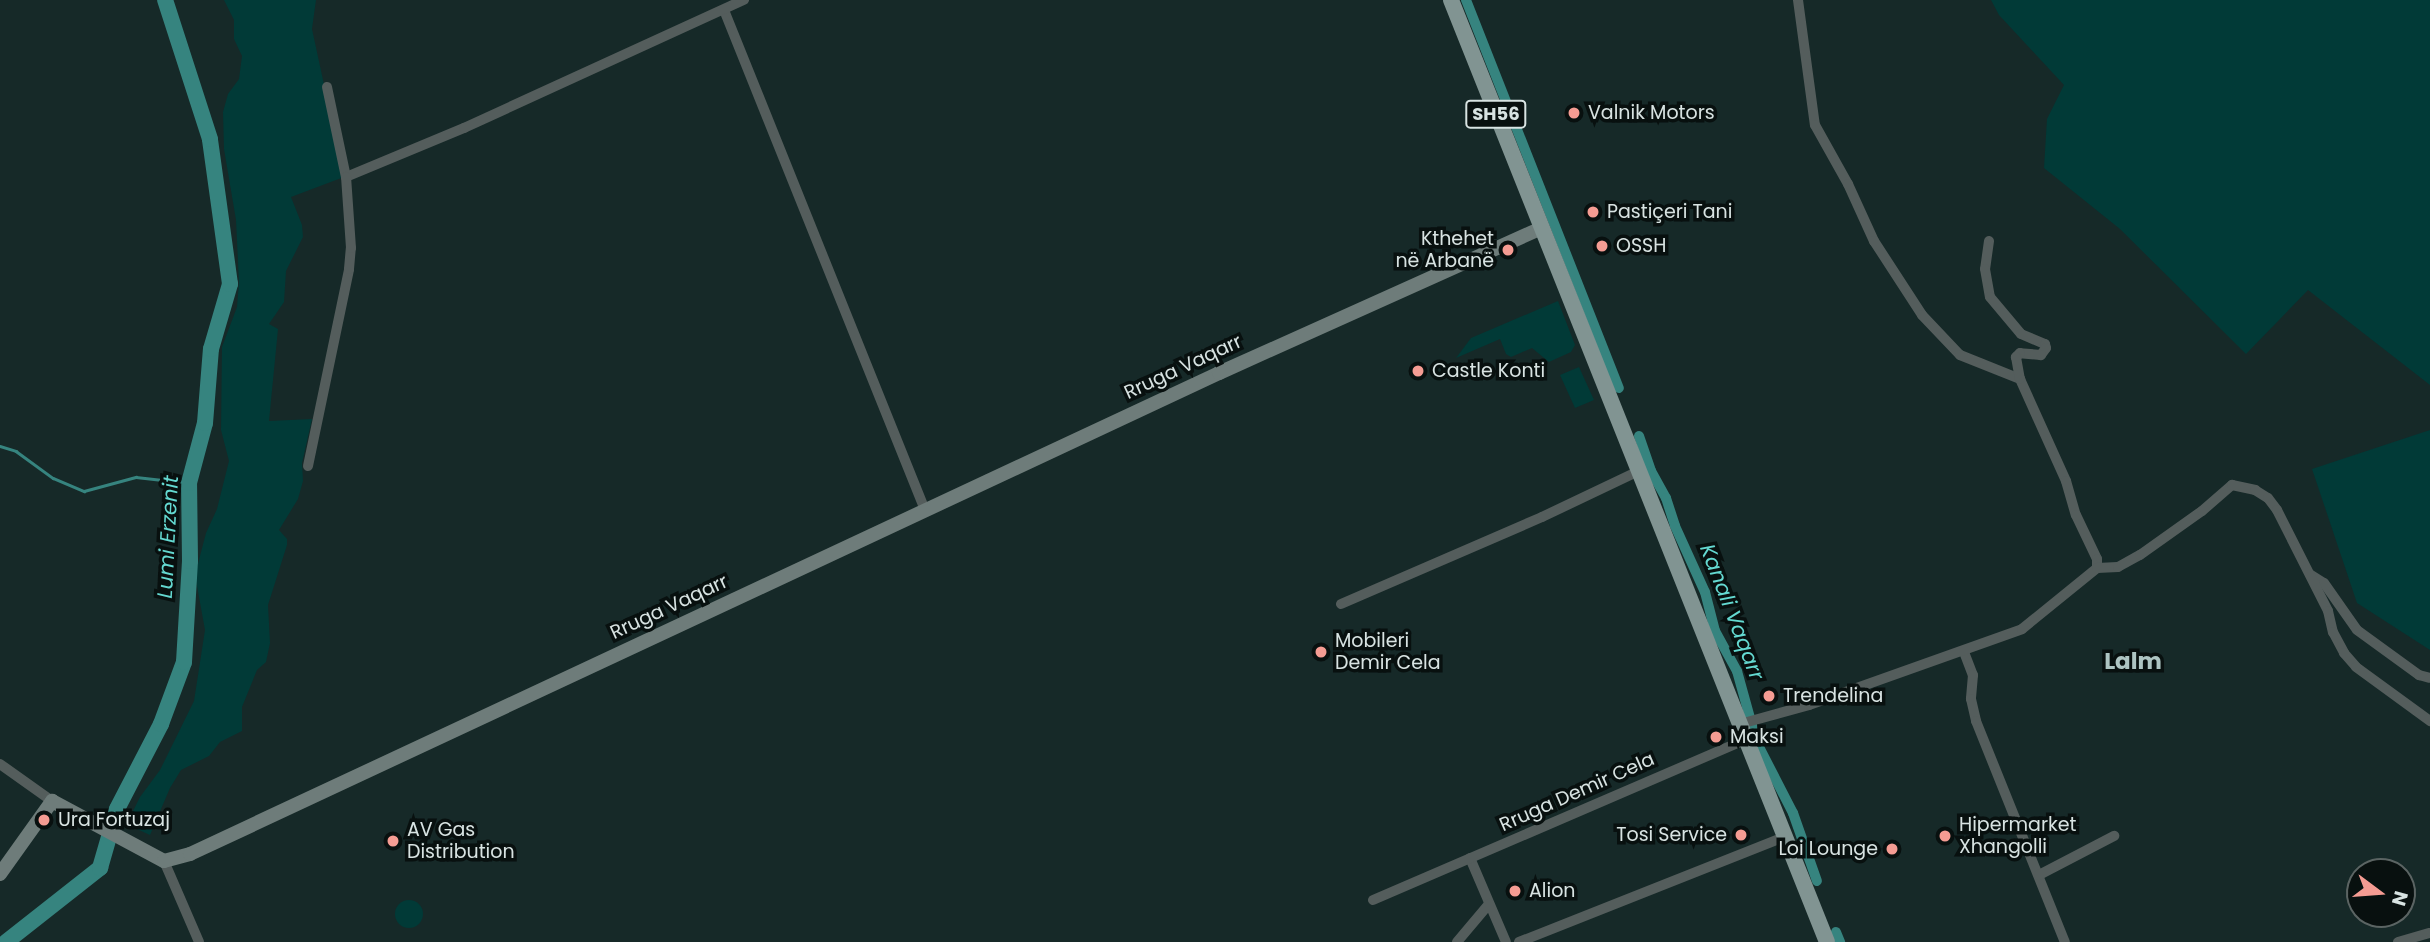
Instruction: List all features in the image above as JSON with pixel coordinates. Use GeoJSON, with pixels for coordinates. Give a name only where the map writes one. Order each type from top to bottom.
{"type":"FeatureCollection","features":[{"type":"Feature","properties":{"kind":"main road","name":"SH56"},"geometry":{"type":"LineString","coordinates":[[1451,0],[1639,471],[1747,726],[1784,837],[1827,942]]}},
{"type":"Feature","properties":{"kind":"main road","name":"Rruga Vaqarr"},"geometry":{"type":"LineString","coordinates":[[164,861],[190,854],[925,510],[1542,228]]}},
{"type":"Feature","properties":{"kind":"main road"},"geometry":{"type":"LineString","coordinates":[[0,874],[56,802],[164,861]]}},
{"type":"Feature","properties":{"kind":"street"},"geometry":{"type":"LineString","coordinates":[[346,177],[464,128],[744,0]]}},
{"type":"Feature","properties":{"kind":"street"},"geometry":{"type":"LineString","coordinates":[[1798,0],[1815,125],[1884,260],[1922,315],[1960,355],[2020,379]]}},
{"type":"Feature","properties":{"kind":"street"},"geometry":{"type":"LineString","coordinates":[[724,10],[925,510]]}},
{"type":"Feature","properties":{"kind":"street"},"geometry":{"type":"LineString","coordinates":[[308,466],[349,269],[350,235],[346,177],[327,87]]}},
{"type":"Feature","properties":{"kind":"street"},"geometry":{"type":"LineString","coordinates":[[1989,241],[1985,269],[1990,297],[2021,334],[2045,344],[2046,348],[2040,355],[2020,353],[2016,357],[2020,379],[2041,421],[2076,515],[2097,559],[2097,568],[2118,568],[2140,555],[2202,511],[2232,485],[2255,490],[2268,498],[2277,510],[2310,575],[2344,653],[2356,667],[2430,721]]}},
{"type":"Feature","properties":{"kind":"street"},"geometry":{"type":"LineString","coordinates":[[1341,604],[1542,517],[1639,471]]}},
{"type":"Feature","properties":{"kind":"street","name":"Rruga Demir Cela"},"geometry":{"type":"LineString","coordinates":[[1373,900],[1470,858],[1747,726],[1964,652],[2034,622],[2097,568]]}},
{"type":"Feature","properties":{"kind":"street"},"geometry":{"type":"LineString","coordinates":[[2310,575],[2324,583],[2357,629],[2419,675],[2430,678]]}},
{"type":"Feature","properties":{"kind":"street"},"geometry":{"type":"LineString","coordinates":[[1964,652],[1973,675],[1971,699],[1976,721],[2065,942]]}},
{"type":"Feature","properties":{"kind":"street"},"geometry":{"type":"LineString","coordinates":[[0,764],[56,802]]}},
{"type":"Feature","properties":{"kind":"street"},"geometry":{"type":"LineString","coordinates":[[2039,875],[2114,836]]}},
{"type":"Feature","properties":{"kind":"street"},"geometry":{"type":"LineString","coordinates":[[1519,942],[1784,837]]}},
{"type":"Feature","properties":{"kind":"street"},"geometry":{"type":"LineString","coordinates":[[1470,858],[1506,942]]}},
{"type":"Feature","properties":{"kind":"street"},"geometry":{"type":"LineString","coordinates":[[164,861],[199,942]]}},
{"type":"Feature","properties":{"kind":"street"},"geometry":{"type":"LineString","coordinates":[[1457,942],[1489,904]]}},
{"type":"Feature","properties":{"kind":"street"},"geometry":{"type":"LineString","coordinates":[[2398,942],[2430,933]]}},
{"type":"Feature","properties":{"kind":"shaded area"},"geometry":{"type":"Polygon","coordinates":[[[224,0],[316,0],[312,29],[344,177],[291,197],[302,225],[303,237],[286,271],[284,302],[269,324],[278,329],[269,421],[312,419],[302,463],[303,481],[298,499],[279,530],[287,539],[287,545],[268,605],[270,643],[266,662],[257,670],[242,707],[242,731],[220,742],[209,756],[181,770],[170,788],[150,835],[128,825],[129,819],[140,797],[160,770],[194,701],[205,630],[195,575],[206,533],[217,509],[229,461],[221,430],[222,347],[237,307],[239,282],[236,220],[224,149],[223,112],[228,94],[239,79],[242,56],[234,39],[234,20],[224,0]]]}},
{"type":"Feature","properties":{"kind":"shaded area"},"geometry":{"type":"Polygon","coordinates":[[[1991,0],[2430,0],[2430,385],[2308,290],[2246,354],[2120,229],[2044,168],[2047,119],[2064,85],[1999,15],[1991,0]]]}},
{"type":"Feature","properties":{"kind":"shaded area"},"geometry":{"type":"Polygon","coordinates":[[[1558,301],[1575,345],[1571,352],[1549,362],[1532,348],[1511,357],[1506,354],[1500,339],[1456,358],[1471,338],[1558,301]]]}},
{"type":"Feature","properties":{"kind":"shaded area"},"geometry":{"type":"Polygon","coordinates":[[[1579,367],[1594,400],[1575,408],[1560,375],[1579,367]]]}},
{"type":"Feature","properties":{"kind":"shaded area"},"geometry":{"type":"Polygon","coordinates":[[[2430,430],[2430,650],[2357,603],[2312,469],[2430,430]]]}},
{"type":"Feature","properties":{"kind":"shaded area"},"geometry":{"type":"Polygon","coordinates":[[[409,900],[419,904],[423,914],[419,924],[409,928],[399,924],[395,914],[399,904],[409,900]]]}},
{"type":"Feature","properties":{"kind":"waterway","name":"Lumi Erzenit"},"geometry":{"type":"LineString","coordinates":[[6,942],[100,868],[117,809],[161,724],[184,662],[190,561],[189,483],[205,423],[211,349],[230,284],[210,139],[165,0]]}},
{"type":"Feature","properties":{"kind":"waterway"},"geometry":{"type":"LineString","coordinates":[[1466,0],[1619,388]]}},
{"type":"Feature","properties":{"kind":"waterway","name":"Kanali Vaqarr"},"geometry":{"type":"LineString","coordinates":[[1639,436],[1651,471],[1666,498],[1675,526],[1705,592],[1715,631],[1737,671],[1757,743],[1793,813],[1817,881]]}},
{"type":"Feature","properties":{"kind":"waterway"},"geometry":{"type":"LineString","coordinates":[[0,446],[16,451],[53,478],[84,491],[136,477],[189,483]]}},
{"type":"Feature","properties":{"kind":"waterway","name":"Kanali Vaqarr"},"geometry":{"type":"LineString","coordinates":[[1836,932],[1840,942]]}},
{"type":"Feature","properties":{"kind":"place","name":"Valnik Motors"},"geometry":{"type":"Point","coordinates":[1574,113]}},
{"type":"Feature","properties":{"kind":"place","name":"Pastiçeri Tani"},"geometry":{"type":"Point","coordinates":[1593,212]}},
{"type":"Feature","properties":{"kind":"place","name":"OSSH"},"geometry":{"type":"Point","coordinates":[1602,246]}},
{"type":"Feature","properties":{"kind":"place","name":"Kthehet në Arbanë"},"geometry":{"type":"Point","coordinates":[1508,250]}},
{"type":"Feature","properties":{"kind":"place","name":"Castle Konti"},"geometry":{"type":"Point","coordinates":[1418,371]}},
{"type":"Feature","properties":{"kind":"place","name":"Mobileri Demir Cela"},"geometry":{"type":"Point","coordinates":[1321,652]}},
{"type":"Feature","properties":{"kind":"place","name":"Trendelina"},"geometry":{"type":"Point","coordinates":[1769,696]}},
{"type":"Feature","properties":{"kind":"place","name":"Maksi"},"geometry":{"type":"Point","coordinates":[1716,737]}},
{"type":"Feature","properties":{"kind":"place","name":"Ura Fortuzaj"},"geometry":{"type":"Point","coordinates":[44,820]}},
{"type":"Feature","properties":{"kind":"place","name":"Tosi Service"},"geometry":{"type":"Point","coordinates":[1741,835]}},
{"type":"Feature","properties":{"kind":"place","name":"Hipermarket Xhangolli"},"geometry":{"type":"Point","coordinates":[1945,836]}},
{"type":"Feature","properties":{"kind":"place","name":"AV Gas Distribution"},"geometry":{"type":"Point","coordinates":[393,841]}},
{"type":"Feature","properties":{"kind":"place","name":"Loi Lounge"},"geometry":{"type":"Point","coordinates":[1892,849]}},
{"type":"Feature","properties":{"kind":"place","name":"Alion"},"geometry":{"type":"Point","coordinates":[1515,891]}},
{"type":"Feature","properties":{"kind":"district","name":"Lalm"},"geometry":{"type":"Point","coordinates":[2133,661]}}]}
